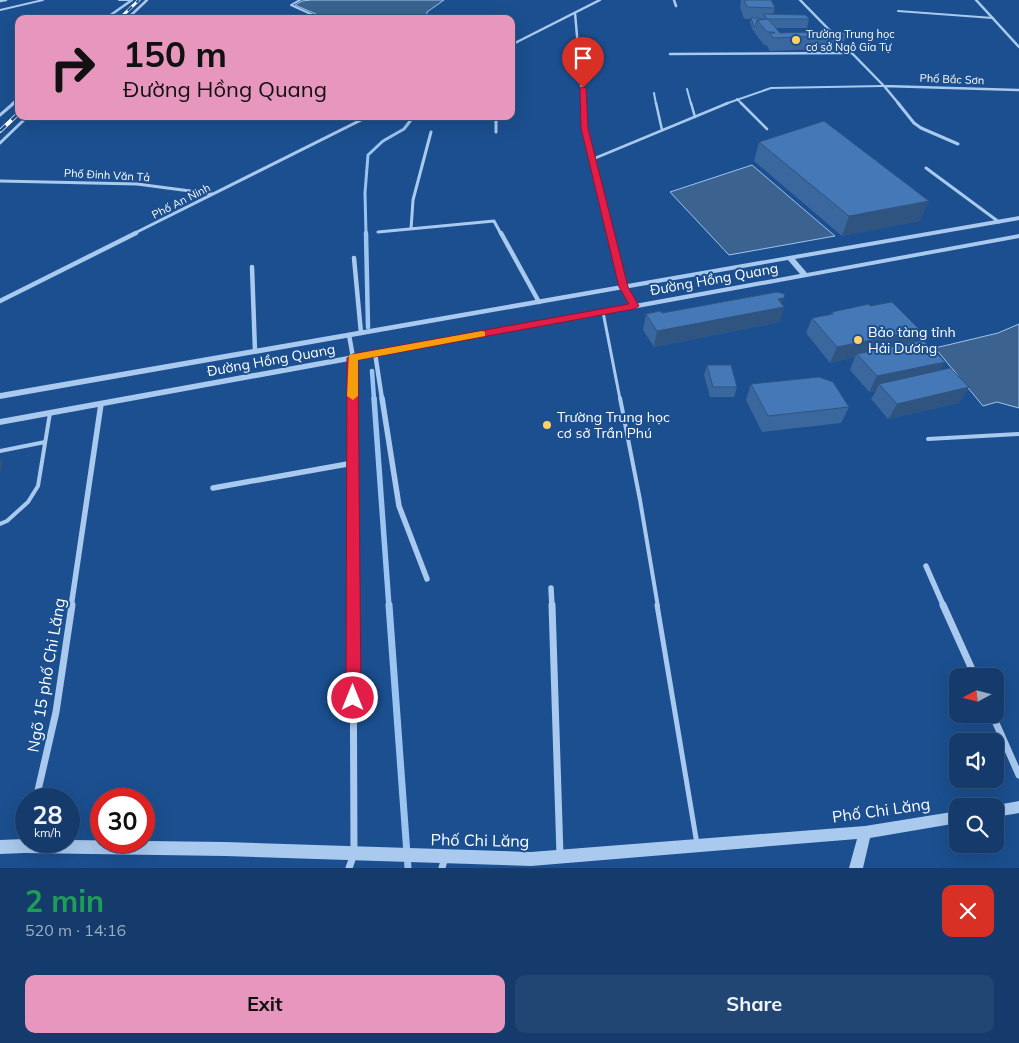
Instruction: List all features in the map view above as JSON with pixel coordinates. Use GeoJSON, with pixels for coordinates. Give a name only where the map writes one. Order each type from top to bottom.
{"type":"FeatureCollection","features":[{"type":"Feature","properties":{"kind":"street"},"geometry":{"type":"LineString","coordinates":[[0,1],[6,0]]}},
{"type":"Feature","properties":{"kind":"street"},"geometry":{"type":"LineString","coordinates":[[110,15],[131,0]]}},
{"type":"Feature","properties":{"kind":"street"},"geometry":{"type":"LineString","coordinates":[[132,15],[146,0]]}},
{"type":"Feature","properties":{"kind":"street"},"geometry":{"type":"LineString","coordinates":[[515,43],[600,0]]}},
{"type":"Feature","properties":{"kind":"street"},"geometry":{"type":"LineString","coordinates":[[674,0],[676,6]]}},
{"type":"Feature","properties":{"kind":"street"},"geometry":{"type":"LineString","coordinates":[[800,0],[884,86],[917,126],[958,144]]}},
{"type":"Feature","properties":{"kind":"street"},"geometry":{"type":"LineString","coordinates":[[976,0],[1019,47]]}},
{"type":"Feature","properties":{"kind":"street"},"geometry":{"type":"LineString","coordinates":[[575,13],[583,88],[584,128],[624,287],[634,306]]}},
{"type":"Feature","properties":{"kind":"street"},"geometry":{"type":"LineString","coordinates":[[670,54],[852,53]]}},
{"type":"Feature","properties":{"kind":"street","name":"Phố Bắc Sơn"},"geometry":{"type":"LineString","coordinates":[[884,86],[1019,90]]}},
{"type":"Feature","properties":{"kind":"street"},"geometry":{"type":"LineString","coordinates":[[0,115],[15,102]]}},
{"type":"Feature","properties":{"kind":"street"},"geometry":{"type":"LineString","coordinates":[[0,143],[24,120]]}},
{"type":"Feature","properties":{"kind":"street","name":"Phố An Ninh"},"geometry":{"type":"LineString","coordinates":[[0,301],[361,120]]}},
{"type":"Feature","properties":{"kind":"street"},"geometry":{"type":"LineString","coordinates":[[496,120],[496,132]]}},
{"type":"Feature","properties":{"kind":"street"},"geometry":{"type":"LineString","coordinates":[[411,229],[413,200],[432,132]]}},
{"type":"Feature","properties":{"kind":"street"},"geometry":{"type":"LineString","coordinates":[[926,168],[999,222]]}},
{"type":"Feature","properties":{"kind":"street","name":"Phố Đinh Văn Tả"},"geometry":{"type":"LineString","coordinates":[[0,181],[137,184],[213,194]]}},
{"type":"Feature","properties":{"kind":"street","name":"Đường Hồng Quang"},"geometry":{"type":"LineString","coordinates":[[0,396],[1019,218]]}},
{"type":"Feature","properties":{"kind":"street"},"geometry":{"type":"LineString","coordinates":[[378,232],[494,221],[539,302]]}},
{"type":"Feature","properties":{"kind":"street","name":"Đường Hồng Quang"},"geometry":{"type":"LineString","coordinates":[[0,422],[1019,236]]}},
{"type":"Feature","properties":{"kind":"street"},"geometry":{"type":"LineString","coordinates":[[354,258],[361,333]]}},
{"type":"Feature","properties":{"kind":"street"},"geometry":{"type":"LineString","coordinates":[[790,258],[805,275]]}},
{"type":"Feature","properties":{"kind":"street"},"geometry":{"type":"LineString","coordinates":[[252,267],[255,351]]}},
{"type":"Feature","properties":{"kind":"street"},"geometry":{"type":"LineString","coordinates":[[349,335],[353,358],[354,854],[349,868]]}},
{"type":"Feature","properties":{"kind":"street"},"geometry":{"type":"LineString","coordinates":[[375,354],[400,506],[410,538],[427,579]]}},
{"type":"Feature","properties":{"kind":"street","name":"Ngõ 15 phố Chi Lăng"},"geometry":{"type":"LineString","coordinates":[[39,788],[56,712],[101,404]]}},
{"type":"Feature","properties":{"kind":"street"},"geometry":{"type":"LineString","coordinates":[[213,488],[353,463]]}},
{"type":"Feature","properties":{"kind":"street"},"geometry":{"type":"LineString","coordinates":[[926,566],[971,668]]}},
{"type":"Feature","properties":{"kind":"street"},"geometry":{"type":"LineString","coordinates":[[551,588],[560,857]]}},
{"type":"Feature","properties":{"kind":"street"},"geometry":{"type":"LineString","coordinates":[[996,723],[1019,775]]}},
{"type":"Feature","properties":{"kind":"street"},"geometry":{"type":"LineString","coordinates":[[1004,810],[1019,807]]}},
{"type":"Feature","properties":{"kind":"street","name":"Phố Chi Lăng"},"geometry":{"type":"LineString","coordinates":[[80,845],[424,856],[444,862],[530,860],[865,832],[949,818]]}},
{"type":"Feature","properties":{"kind":"street"},"geometry":{"type":"LineString","coordinates":[[856,868],[865,832]]}},
{"type":"Feature","properties":{"kind":"street","name":"Phố Chi Lăng"},"geometry":{"type":"LineString","coordinates":[[0,848],[15,845]]}},
{"type":"Feature","properties":{"kind":"lane"},"geometry":{"type":"LineString","coordinates":[[0,10],[43,0]]}},
{"type":"Feature","properties":{"kind":"lane"},"geometry":{"type":"LineString","coordinates":[[119,0],[131,0]]}},
{"type":"Feature","properties":{"kind":"lane"},"geometry":{"type":"LineString","coordinates":[[300,0],[291,5],[313,15]]}},
{"type":"Feature","properties":{"kind":"lane"},"geometry":{"type":"LineString","coordinates":[[898,11],[993,18]]}},
{"type":"Feature","properties":{"kind":"lane"},"geometry":{"type":"LineString","coordinates":[[593,159],[737,99],[771,88],[884,86]]}},
{"type":"Feature","properties":{"kind":"lane"},"geometry":{"type":"LineString","coordinates":[[687,89],[696,116]]}},
{"type":"Feature","properties":{"kind":"lane"},"geometry":{"type":"LineString","coordinates":[[654,93],[662,130]]}},
{"type":"Feature","properties":{"kind":"lane"},"geometry":{"type":"LineString","coordinates":[[737,99],[767,129]]}},
{"type":"Feature","properties":{"kind":"lane"},"geometry":{"type":"LineString","coordinates":[[603,312],[640,500],[698,846]]}},
{"type":"Feature","properties":{"kind":"lane"},"geometry":{"type":"LineString","coordinates":[[0,524],[7,521],[28,502],[38,486],[50,413]]}},
{"type":"Feature","properties":{"kind":"lane"},"geometry":{"type":"LineString","coordinates":[[928,439],[1019,434]]}},
{"type":"Feature","properties":{"kind":"lane"},"geometry":{"type":"LineString","coordinates":[[0,451],[45,442]]}},
{"type":"Feature","properties":{"kind":"water"},"geometry":{"type":"Polygon","coordinates":[[[444,0],[427,12],[427,15],[316,15],[295,5],[302,1],[444,0]]]}},
{"type":"Feature","properties":{"kind":"water"},"geometry":{"type":"Polygon","coordinates":[[[752,165],[835,236],[729,255],[670,192],[752,165]]]}},
{"type":"Feature","properties":{"kind":"water"},"geometry":{"type":"Polygon","coordinates":[[[1019,324],[1019,408],[997,402],[983,406],[935,348],[998,333],[1019,324]]]}},
{"type":"Feature","properties":{"kind":"building"},"geometry":{"type":"Polygon","coordinates":[[[744,0],[771,0],[775,8],[747,7],[744,0]]]}},
{"type":"Feature","properties":{"kind":"building"},"geometry":{"type":"Polygon","coordinates":[[[764,14],[806,15],[809,19],[767,19],[764,14]]]}},
{"type":"Feature","properties":{"kind":"building"},"geometry":{"type":"Polygon","coordinates":[[[751,18],[760,18],[760,20],[757,20],[755,27],[754,27],[751,18]]]}},
{"type":"Feature","properties":{"kind":"building"},"geometry":{"type":"Polygon","coordinates":[[[768,19],[780,33],[842,31],[846,35],[773,38],[770,33],[775,33],[767,32],[757,20],[768,19]]]}},
{"type":"Feature","properties":{"kind":"building"},"geometry":{"type":"Polygon","coordinates":[[[824,121],[929,201],[849,216],[759,142],[824,121]]]}},
{"type":"Feature","properties":{"kind":"building"},"geometry":{"type":"Polygon","coordinates":[[[777,292],[785,294],[784,298],[778,299],[784,307],[657,331],[646,314],[660,311],[662,313],[777,292]]]}},
{"type":"Feature","properties":{"kind":"building"},"geometry":{"type":"Polygon","coordinates":[[[892,302],[920,330],[837,347],[812,318],[869,304],[870,306],[892,302]]]}},
{"type":"Feature","properties":{"kind":"building"},"geometry":{"type":"Polygon","coordinates":[[[923,340],[945,362],[877,376],[857,354],[923,340]]]}},
{"type":"Feature","properties":{"kind":"building"},"geometry":{"type":"Polygon","coordinates":[[[707,365],[731,365],[737,387],[713,387],[707,365]]]}},
{"type":"Feature","properties":{"kind":"building"},"geometry":{"type":"Polygon","coordinates":[[[950,368],[969,387],[897,404],[879,384],[950,368]]]}},
{"type":"Feature","properties":{"kind":"building"},"geometry":{"type":"Polygon","coordinates":[[[819,377],[833,382],[849,407],[768,416],[751,384],[819,377]]]}},
{"type":"Feature","properties":{"kind":"waterway"},"geometry":{"type":"LineString","coordinates":[[366,234],[365,193],[368,155],[383,141],[404,129],[411,120]]}},
{"type":"Feature","properties":{"kind":"waterway"},"geometry":{"type":"LineString","coordinates":[[366,233],[368,327]]}},
{"type":"Feature","properties":{"kind":"waterway"},"geometry":{"type":"LineString","coordinates":[[372,371],[374,399]]}},
{"type":"Feature","properties":{"kind":"waterway"},"geometry":{"type":"LineString","coordinates":[[374,398],[389,607]]}},
{"type":"Feature","properties":{"kind":"waterway"},"geometry":{"type":"LineString","coordinates":[[389,605],[408,868]]}},
{"type":"Feature","properties":{"kind":"railway"},"geometry":{"type":"LineString","coordinates":[[123,15],[139,0]]}},
{"type":"Feature","properties":{"kind":"railway"},"geometry":{"type":"LineString","coordinates":[[0,131],[15,117]]}},
{"type":"Feature","properties":{"kind":"slow traffic"},"geometry":{"type":"LineString","coordinates":[[353,396],[353,358],[482,334]]}},
{"type":"Feature","properties":{"kind":"place","name":"Trường Trung học cơ sở Ngô Gia Tự"},"geometry":{"type":"Point","coordinates":[796,40]}},
{"type":"Feature","properties":{"kind":"place","name":"Bảo tàng tỉnh Hải Dương"},"geometry":{"type":"Point","coordinates":[858,340]}},
{"type":"Feature","properties":{"kind":"place","name":"Trường Trung học cơ sở Trần Phú"},"geometry":{"type":"Point","coordinates":[547,425]}},
{"type":"Feature","properties":{"kind":"route"},"geometry":{"type":"LineString","coordinates":[[353,698],[353,358],[634,306],[624,287],[584,128],[583,88]]}}]}
